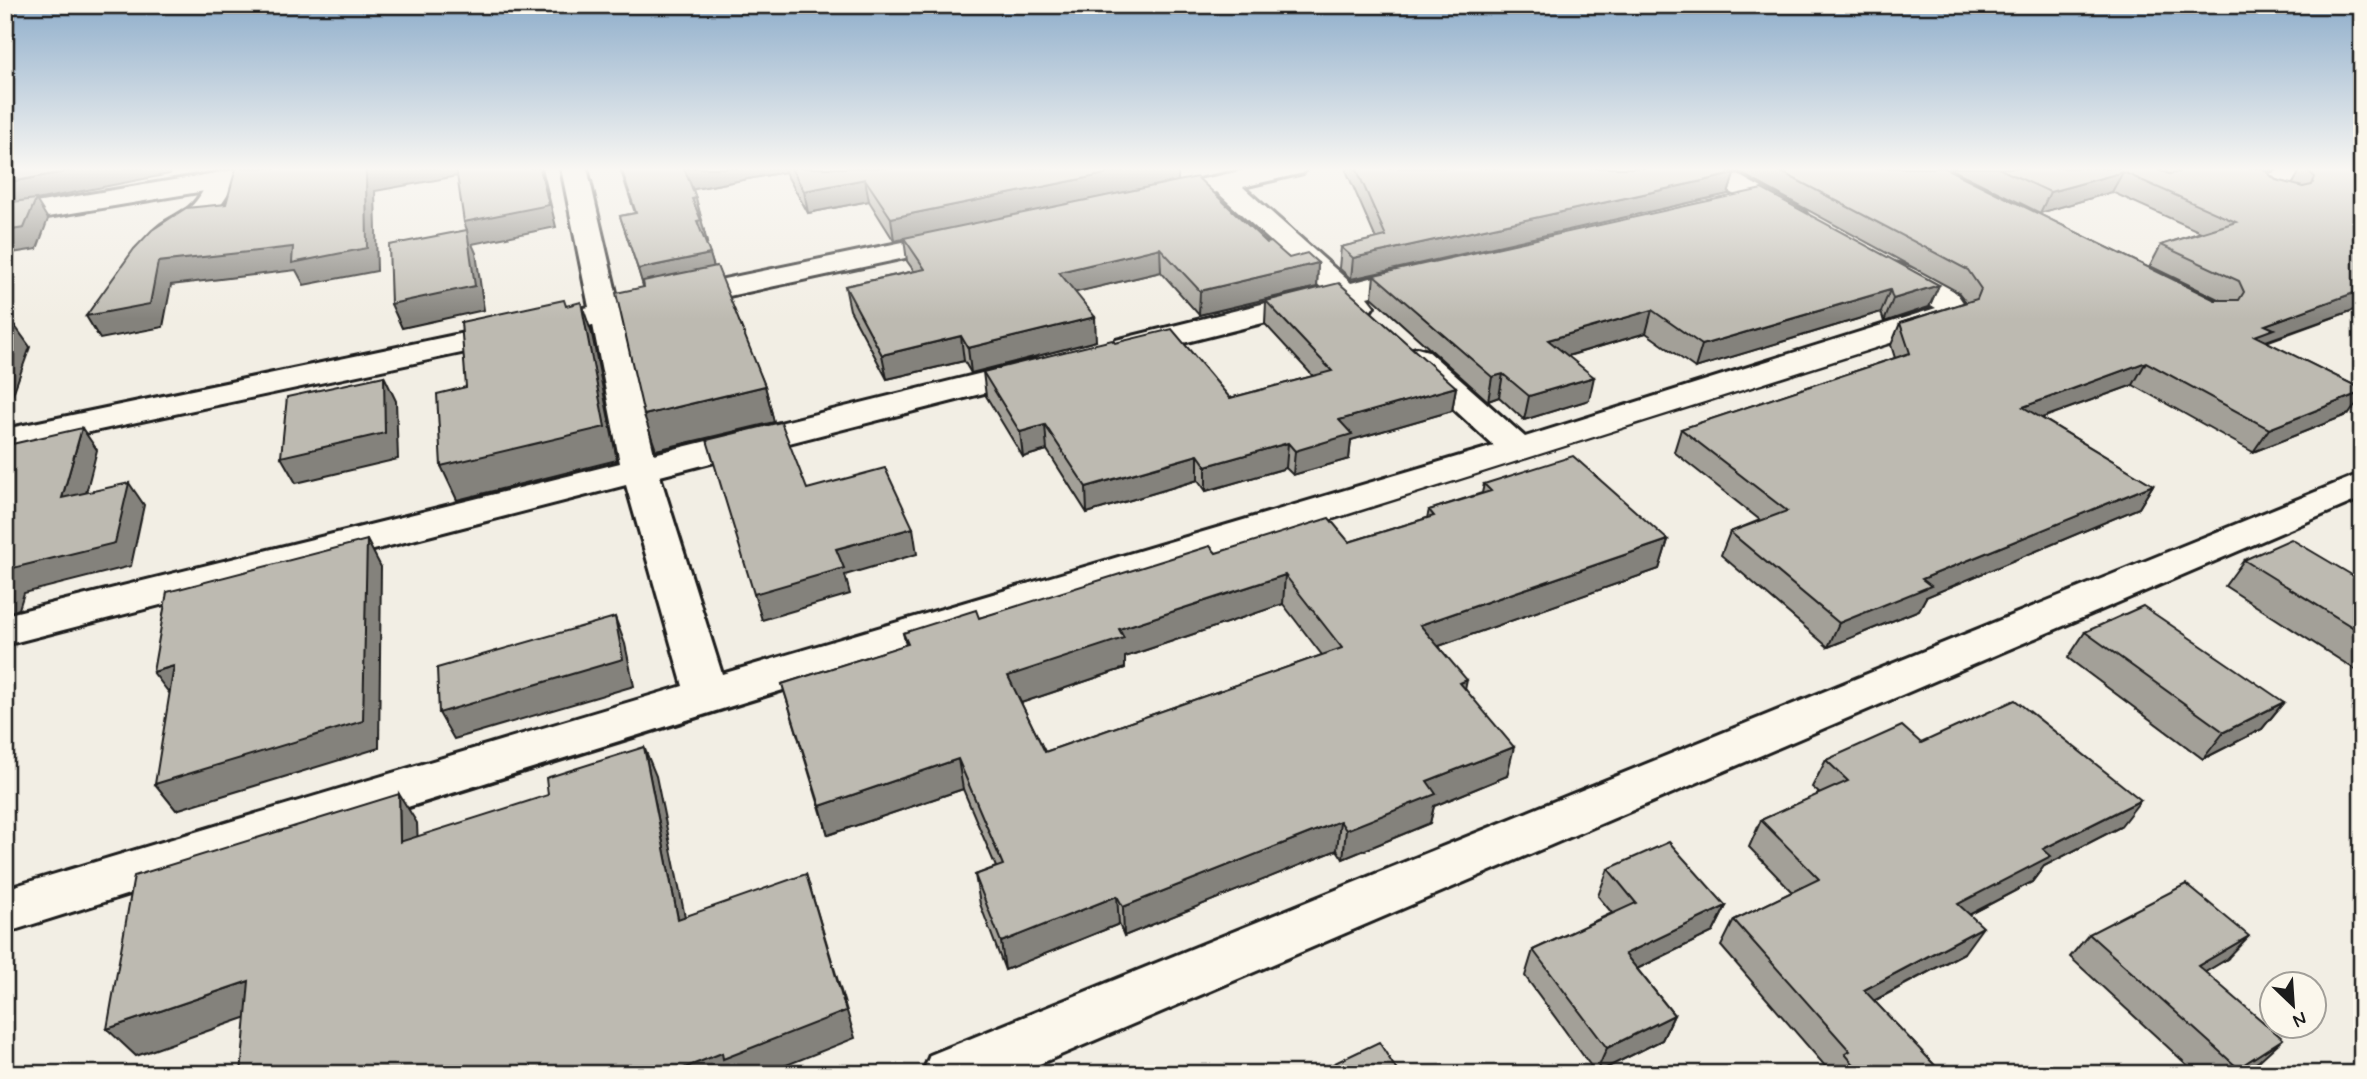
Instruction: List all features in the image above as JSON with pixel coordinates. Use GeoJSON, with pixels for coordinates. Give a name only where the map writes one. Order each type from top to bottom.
{"type":"FeatureCollection","features":[{"type":"Feature","properties":{"kind":"main road"},"geometry":{"type":"LineString","coordinates":[[142,257],[159,239],[190,218]]}},
{"type":"Feature","properties":{"kind":"main road"},"geometry":{"type":"LineString","coordinates":[[585,218],[640,470],[708,695]]}},
{"type":"Feature","properties":{"kind":"main road"},"geometry":{"type":"LineString","coordinates":[[1262,218],[1519,450]]}},
{"type":"Feature","properties":{"kind":"main road"},"geometry":{"type":"LineString","coordinates":[[1796,218],[1816,229]]}},
{"type":"Feature","properties":{"kind":"main road"},"geometry":{"type":"LineString","coordinates":[[5,439],[990,232]]}},
{"type":"Feature","properties":{"kind":"main road"},"geometry":{"type":"LineString","coordinates":[[5,911],[1519,450],[1937,319],[1955,310],[1945,299],[1863,255]]}},
{"type":"Feature","properties":{"kind":"main road"},"geometry":{"type":"LineString","coordinates":[[5,630],[1344,292],[1450,268]]}},
{"type":"Feature","properties":{"kind":"main road"},"geometry":{"type":"LineString","coordinates":[[950,1074],[2362,484]]}},
{"type":"Feature","properties":{"kind":"building"},"geometry":{"type":"Polygon","coordinates":[[[5,218],[28,218],[24,228],[5,231],[5,218]]]}},
{"type":"Feature","properties":{"kind":"building"},"geometry":{"type":"Polygon","coordinates":[[[170,218],[367,218],[367,248],[292,263],[293,247],[158,262],[150,304],[86,316],[134,249],[152,230],[170,218]]]}},
{"type":"Feature","properties":{"kind":"building"},"geometry":{"type":"Polygon","coordinates":[[[463,218],[482,218],[464,222],[463,218]]]}},
{"type":"Feature","properties":{"kind":"building"},"geometry":{"type":"Polygon","coordinates":[[[621,218],[700,218],[697,221],[710,254],[638,269],[621,218]]]}},
{"type":"Feature","properties":{"kind":"building"},"geometry":{"type":"Polygon","coordinates":[[[998,218],[1241,218],[1267,243],[1271,242],[1289,258],[1307,253],[1318,263],[1200,291],[1160,248],[1059,272],[1095,317],[968,348],[961,336],[882,355],[845,286],[925,269],[904,238],[998,218]]]}},
{"type":"Feature","properties":{"kind":"building"},"geometry":{"type":"Polygon","coordinates":[[[1378,218],[1533,218],[1353,258],[1341,247],[1386,236],[1378,218]]]}},
{"type":"Feature","properties":{"kind":"building"},"geometry":{"type":"Polygon","coordinates":[[[1630,218],[1816,218],[1939,285],[1893,299],[1890,290],[1702,345],[1652,310],[1548,340],[1594,377],[1529,396],[1503,374],[1492,377],[1374,275],[1630,218]]]}},
{"type":"Feature","properties":{"kind":"building"},"geometry":{"type":"Polygon","coordinates":[[[1870,218],[2048,218],[2215,300],[2239,300],[2244,292],[2239,281],[2161,245],[2236,222],[2228,218],[2362,218],[2362,290],[2265,325],[2274,329],[2255,336],[2362,389],[2362,392],[2269,429],[2146,362],[2023,407],[2153,485],[1922,579],[1931,586],[1839,623],[1730,532],[1787,511],[1681,429],[1910,353],[1900,323],[1977,299],[1981,289],[1968,270],[1870,218]]]}},
{"type":"Feature","properties":{"kind":"building"},"geometry":{"type":"Polygon","coordinates":[[[467,230],[475,286],[391,304],[389,245],[467,230]]]}},
{"type":"Feature","properties":{"kind":"building"},"geometry":{"type":"Polygon","coordinates":[[[717,266],[765,386],[644,415],[616,293],[644,287],[643,281],[717,266]]]}},
{"type":"Feature","properties":{"kind":"building"},"geometry":{"type":"Polygon","coordinates":[[[1339,283],[1456,387],[1339,420],[1352,434],[1295,451],[1288,443],[1206,466],[1198,455],[1086,487],[1045,425],[1020,432],[983,372],[1112,340],[1115,343],[1172,329],[1230,398],[1332,371],[1266,301],[1339,283]]]}},
{"type":"Feature","properties":{"kind":"building"},"geometry":{"type":"Polygon","coordinates":[[[564,300],[566,306],[581,302],[605,427],[441,466],[437,394],[466,387],[461,322],[564,300]]]}},
{"type":"Feature","properties":{"kind":"building"},"geometry":{"type":"Polygon","coordinates":[[[15,326],[5,352],[5,328],[15,326]]]}},
{"type":"Feature","properties":{"kind":"building"},"geometry":{"type":"Polygon","coordinates":[[[384,376],[385,433],[281,457],[287,397],[384,376]]]}},
{"type":"Feature","properties":{"kind":"building"},"geometry":{"type":"Polygon","coordinates":[[[781,422],[807,489],[885,468],[913,528],[836,549],[844,568],[754,594],[707,440],[781,422]]]}},
{"type":"Feature","properties":{"kind":"building"},"geometry":{"type":"Polygon","coordinates":[[[82,428],[62,498],[129,483],[115,543],[5,570],[5,441],[14,439],[12,444],[82,428]]]}},
{"type":"Feature","properties":{"kind":"building"},"geometry":{"type":"Polygon","coordinates":[[[1573,456],[1668,540],[1420,625],[1467,680],[1460,683],[1514,747],[1427,781],[1436,794],[1346,830],[1340,821],[1123,907],[1117,896],[1001,942],[975,875],[1003,865],[958,759],[820,806],[782,684],[908,644],[903,633],[976,610],[979,618],[1210,546],[1216,553],[1329,518],[1349,542],[1434,516],[1429,510],[1491,491],[1484,484],[1573,456]],[[1285,575],[1119,629],[1124,638],[1008,676],[1045,752],[1342,648],[1285,575]]]}},
{"type":"Feature","properties":{"kind":"building"},"geometry":{"type":"Polygon","coordinates":[[[2291,539],[2362,581],[2362,633],[2244,560],[2291,539]]]}},
{"type":"Feature","properties":{"kind":"building"},"geometry":{"type":"Polygon","coordinates":[[[367,540],[363,721],[155,784],[174,666],[153,672],[167,592],[367,540]]]}},
{"type":"Feature","properties":{"kind":"building"},"geometry":{"type":"Polygon","coordinates":[[[2143,606],[2284,702],[2224,732],[2085,632],[2143,606]]]}},
{"type":"Feature","properties":{"kind":"building"},"geometry":{"type":"Polygon","coordinates":[[[615,617],[623,659],[439,713],[437,668],[615,617]]]}},
{"type":"Feature","properties":{"kind":"building"},"geometry":{"type":"Polygon","coordinates":[[[2015,700],[2141,800],[2043,849],[2051,856],[1958,904],[1983,927],[1864,990],[1943,1074],[1862,1074],[1845,1054],[1850,1051],[1734,920],[1819,879],[1761,820],[1848,781],[1826,760],[1902,726],[1921,743],[2015,700]]]}},
{"type":"Feature","properties":{"kind":"building"},"geometry":{"type":"Polygon","coordinates":[[[644,747],[678,919],[806,874],[846,1011],[723,1059],[722,1053],[669,1074],[241,1074],[249,981],[107,1029],[134,876],[399,794],[400,842],[548,795],[546,778],[644,747]]]}},
{"type":"Feature","properties":{"kind":"building"},"geometry":{"type":"Polygon","coordinates":[[[1669,842],[1726,906],[1625,954],[1674,1015],[1607,1048],[1533,950],[1636,903],[1608,869],[1669,842]]]}},
{"type":"Feature","properties":{"kind":"building"},"geometry":{"type":"Polygon","coordinates":[[[2186,884],[2249,936],[2198,966],[2258,1018],[2258,1040],[2281,1040],[2238,1068],[2089,934],[2186,884]]]}},
{"type":"Feature","properties":{"kind":"building"},"geometry":{"type":"Polygon","coordinates":[[[1379,1042],[1399,1074],[1314,1073],[1379,1042]]]}}]}
